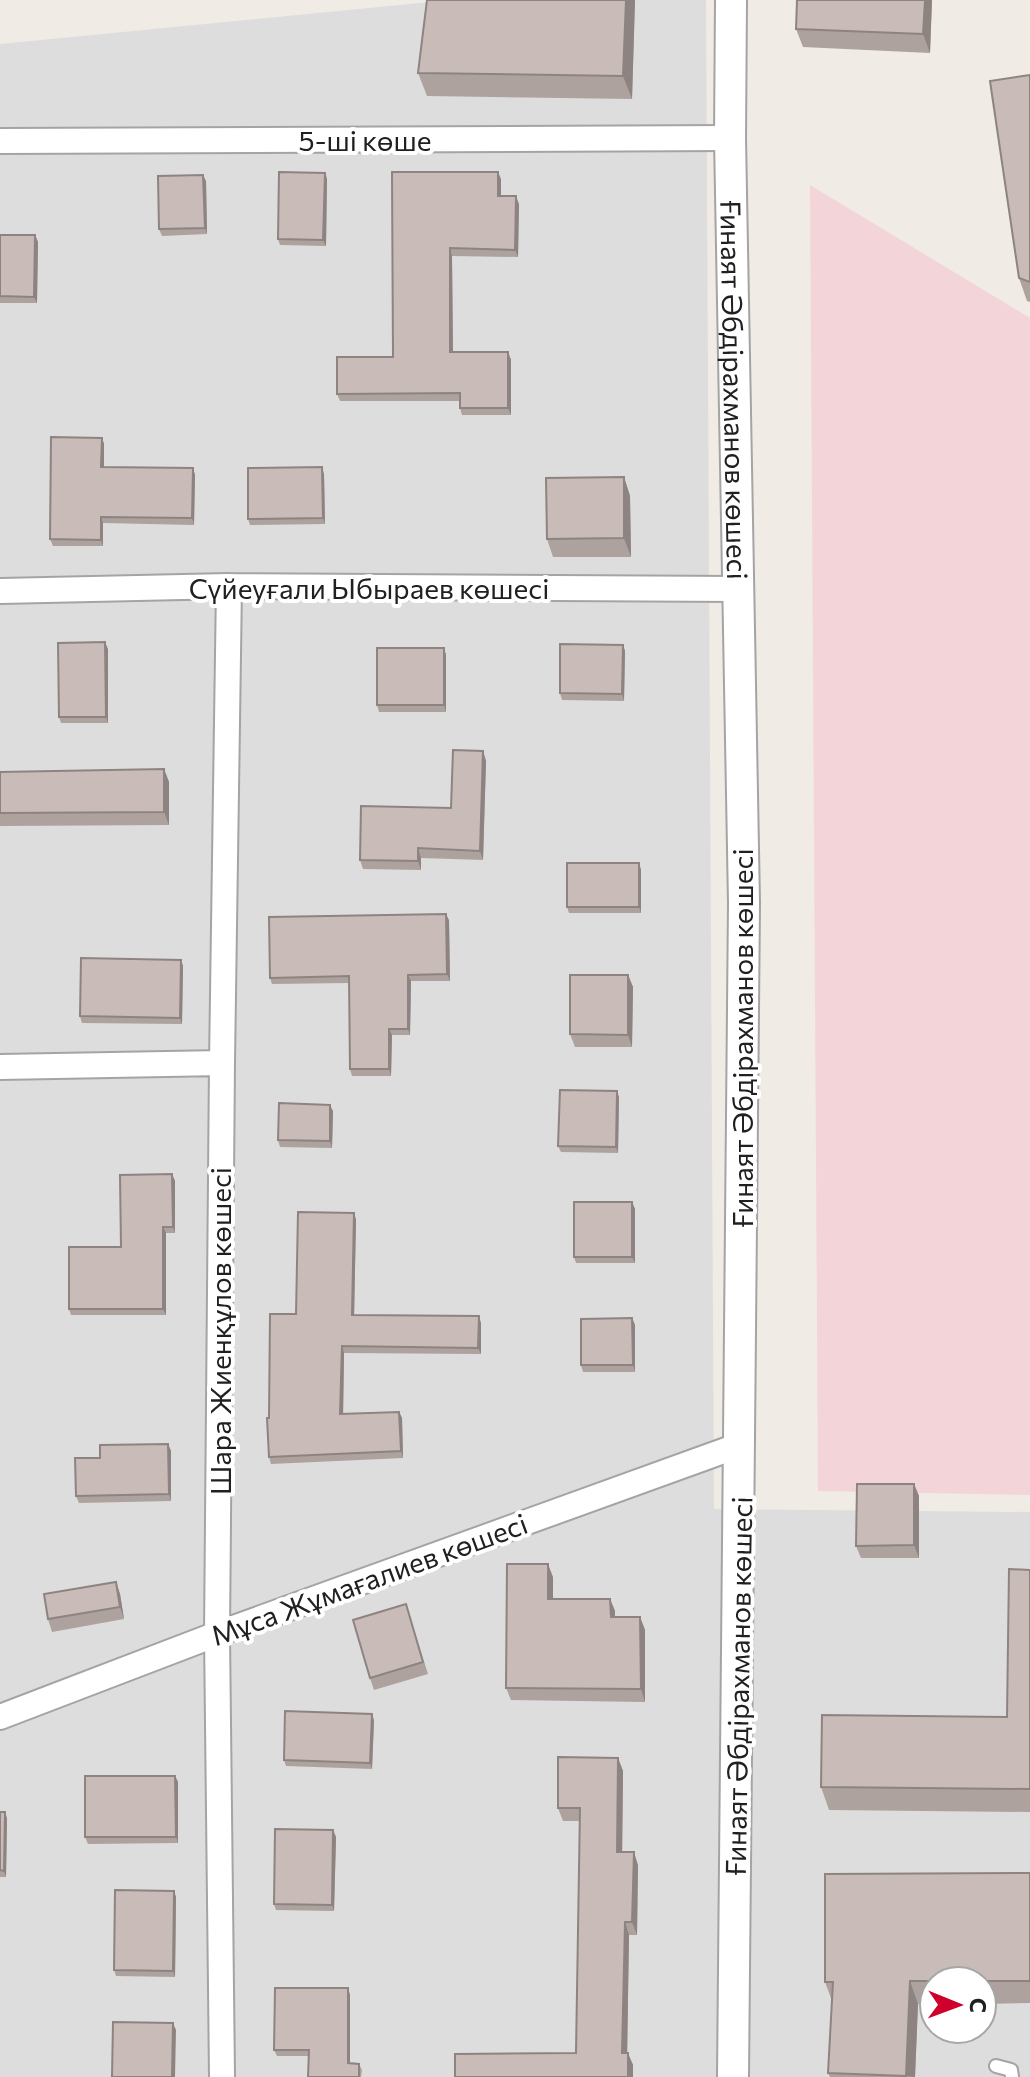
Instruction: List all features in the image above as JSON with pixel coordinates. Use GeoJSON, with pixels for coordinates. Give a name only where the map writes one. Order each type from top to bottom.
{"type":"FeatureCollection","features":[{"type":"Feature","properties":{"kind":"street","name":"Ғинаят Әбдірахманов көшесі"},"geometry":{"type":"LineString","coordinates":[[731,0],[730,138],[744,903],[733,2077]]}},
{"type":"Feature","properties":{"kind":"street","name":"5-шi көше"},"geometry":{"type":"LineString","coordinates":[[0,141],[730,138]]}},
{"type":"Feature","properties":{"kind":"street","name":"Сүйеуғали Ыбыраев көшесi"},"geometry":{"type":"LineString","coordinates":[[0,591],[229,586],[738,589]]}},
{"type":"Feature","properties":{"kind":"street","name":"Шара Жиенқұлов көшесі"},"geometry":{"type":"LineString","coordinates":[[222,2077],[217,1634],[229,586]]}},
{"type":"Feature","properties":{"kind":"street"},"geometry":{"type":"LineString","coordinates":[[0,1067],[222,1063]]}},
{"type":"Feature","properties":{"kind":"street","name":"Мұса Жұмағалиев көшесі"},"geometry":{"type":"LineString","coordinates":[[0,1717],[217,1634],[740,1445]]}},
{"type":"Feature","properties":{"kind":"lane"},"geometry":{"type":"LineString","coordinates":[[996,2066],[1011,2070],[1012,2077]]}},
{"type":"Feature","properties":{"kind":"shaded area"},"geometry":{"type":"Polygon","coordinates":[[[450,0],[706,0],[714,1509],[1030,1512],[1030,2077],[0,2077],[0,44],[450,0]]]}},
{"type":"Feature","properties":{"kind":"shaded area"},"geometry":{"type":"Polygon","coordinates":[[[810,185],[1030,318],[1030,1495],[818,1491],[810,185]]]}},
{"type":"Feature","properties":{"kind":"building"},"geometry":{"type":"Polygon","coordinates":[[[427,0],[626,0],[623,76],[418,73],[427,0]]]}},
{"type":"Feature","properties":{"kind":"building"},"geometry":{"type":"Polygon","coordinates":[[[797,0],[925,0],[923,34],[796,29],[797,0]]]}},
{"type":"Feature","properties":{"kind":"building"},"geometry":{"type":"Polygon","coordinates":[[[1030,75],[1030,282],[1019,278],[990,81],[1030,75]]]}},
{"type":"Feature","properties":{"kind":"building"},"geometry":{"type":"Polygon","coordinates":[[[279,172],[325,173],[323,240],[278,239],[279,172]]]}},
{"type":"Feature","properties":{"kind":"building"},"geometry":{"type":"Polygon","coordinates":[[[392,172],[498,172],[498,196],[516,196],[515,250],[450,248],[450,352],[508,352],[508,408],[460,408],[460,393],[337,394],[337,357],[393,357],[392,172]]]}},
{"type":"Feature","properties":{"kind":"building"},"geometry":{"type":"Polygon","coordinates":[[[203,175],[205,228],[159,229],[158,176],[203,175]]]}},
{"type":"Feature","properties":{"kind":"building"},"geometry":{"type":"Polygon","coordinates":[[[0,235],[35,235],[34,297],[0,296],[0,235]]]}},
{"type":"Feature","properties":{"kind":"building"},"geometry":{"type":"Polygon","coordinates":[[[51,437],[102,438],[101,467],[193,468],[192,518],[101,517],[101,540],[50,539],[51,437]]]}},
{"type":"Feature","properties":{"kind":"building"},"geometry":{"type":"Polygon","coordinates":[[[322,467],[323,518],[248,519],[248,468],[322,467]]]}},
{"type":"Feature","properties":{"kind":"building"},"geometry":{"type":"Polygon","coordinates":[[[624,477],[624,538],[547,539],[546,478],[624,477]]]}},
{"type":"Feature","properties":{"kind":"building"},"geometry":{"type":"Polygon","coordinates":[[[105,642],[106,717],[59,717],[58,643],[105,642]]]}},
{"type":"Feature","properties":{"kind":"building"},"geometry":{"type":"Polygon","coordinates":[[[560,644],[623,645],[622,694],[560,693],[560,644]]]}},
{"type":"Feature","properties":{"kind":"building"},"geometry":{"type":"Polygon","coordinates":[[[377,648],[444,648],[444,705],[377,705],[377,648]]]}},
{"type":"Feature","properties":{"kind":"building"},"geometry":{"type":"Polygon","coordinates":[[[453,750],[483,751],[480,851],[418,848],[418,861],[360,860],[361,806],[451,808],[453,750]]]}},
{"type":"Feature","properties":{"kind":"building"},"geometry":{"type":"Polygon","coordinates":[[[164,769],[164,812],[0,813],[0,772],[164,769]]]}},
{"type":"Feature","properties":{"kind":"building"},"geometry":{"type":"Polygon","coordinates":[[[567,863],[639,863],[639,907],[567,907],[567,863]]]}},
{"type":"Feature","properties":{"kind":"building"},"geometry":{"type":"Polygon","coordinates":[[[446,914],[447,974],[408,975],[408,1029],[389,1029],[389,1069],[350,1069],[349,976],[270,978],[269,917],[446,914]]]}},
{"type":"Feature","properties":{"kind":"building"},"geometry":{"type":"Polygon","coordinates":[[[81,958],[181,960],[180,1018],[80,1016],[81,958]]]}},
{"type":"Feature","properties":{"kind":"building"},"geometry":{"type":"Polygon","coordinates":[[[570,975],[628,975],[628,1035],[570,1034],[570,975]]]}},
{"type":"Feature","properties":{"kind":"building"},"geometry":{"type":"Polygon","coordinates":[[[560,1090],[617,1091],[616,1147],[558,1146],[560,1090]]]}},
{"type":"Feature","properties":{"kind":"building"},"geometry":{"type":"Polygon","coordinates":[[[279,1103],[330,1105],[330,1141],[278,1140],[279,1103]]]}},
{"type":"Feature","properties":{"kind":"building"},"geometry":{"type":"Polygon","coordinates":[[[172,1174],[173,1227],[163,1227],[163,1309],[69,1309],[69,1247],[121,1247],[120,1175],[172,1174]]]}},
{"type":"Feature","properties":{"kind":"building"},"geometry":{"type":"Polygon","coordinates":[[[574,1202],[632,1202],[632,1257],[574,1257],[574,1202]]]}},
{"type":"Feature","properties":{"kind":"building"},"geometry":{"type":"Polygon","coordinates":[[[298,1212],[354,1213],[352,1315],[479,1316],[478,1348],[342,1346],[340,1414],[399,1412],[401,1451],[269,1457],[270,1314],[296,1314],[298,1212]]]}},
{"type":"Feature","properties":{"kind":"building"},"geometry":{"type":"Polygon","coordinates":[[[632,1318],[633,1365],[581,1365],[581,1319],[632,1318]]]}},
{"type":"Feature","properties":{"kind":"building"},"geometry":{"type":"Polygon","coordinates":[[[168,1444],[169,1494],[76,1496],[75,1458],[100,1458],[100,1445],[168,1444]]]}},
{"type":"Feature","properties":{"kind":"building"},"geometry":{"type":"Polygon","coordinates":[[[857,1484],[914,1484],[914,1545],[856,1546],[857,1484]]]}},
{"type":"Feature","properties":{"kind":"building"},"geometry":{"type":"Polygon","coordinates":[[[507,1564],[548,1564],[548,1599],[610,1599],[611,1617],[640,1617],[641,1689],[506,1688],[507,1564]]]}},
{"type":"Feature","properties":{"kind":"building"},"geometry":{"type":"Polygon","coordinates":[[[1009,1569],[1030,1570],[1030,1789],[821,1787],[822,1715],[1007,1717],[1009,1569]]]}},
{"type":"Feature","properties":{"kind":"building"},"geometry":{"type":"Polygon","coordinates":[[[116,1582],[120,1607],[48,1619],[44,1594],[116,1582]]]}},
{"type":"Feature","properties":{"kind":"building"},"geometry":{"type":"Polygon","coordinates":[[[406,1604],[423,1662],[370,1678],[353,1620],[406,1604]]]}},
{"type":"Feature","properties":{"kind":"building"},"geometry":{"type":"Polygon","coordinates":[[[285,1711],[372,1714],[370,1763],[284,1760],[285,1711]]]}},
{"type":"Feature","properties":{"kind":"building"},"geometry":{"type":"Polygon","coordinates":[[[558,1757],[618,1758],[617,1852],[634,1852],[632,1922],[625,1922],[622,2053],[628,2053],[628,2077],[455,2077],[455,2054],[576,2053],[580,1808],[558,1808],[558,1757]]]}},
{"type":"Feature","properties":{"kind":"building"},"geometry":{"type":"Polygon","coordinates":[[[85,1776],[175,1776],[176,1837],[85,1837],[85,1776]]]}},
{"type":"Feature","properties":{"kind":"building"},"geometry":{"type":"Polygon","coordinates":[[[0,1812],[5,1812],[4,1871],[0,1870],[0,1812]]]}},
{"type":"Feature","properties":{"kind":"building"},"geometry":{"type":"Polygon","coordinates":[[[275,1829],[333,1830],[332,1905],[274,1904],[275,1829]]]}},
{"type":"Feature","properties":{"kind":"building"},"geometry":{"type":"Polygon","coordinates":[[[1030,1873],[1030,1981],[998,1981],[998,1965],[918,1965],[918,1981],[910,1981],[906,2076],[828,2073],[833,1982],[825,1982],[825,1874],[1030,1873]]]}},
{"type":"Feature","properties":{"kind":"building"},"geometry":{"type":"Polygon","coordinates":[[[115,1890],[174,1891],[173,1971],[114,1970],[115,1890]]]}},
{"type":"Feature","properties":{"kind":"building"},"geometry":{"type":"Polygon","coordinates":[[[275,1988],[348,1988],[348,2063],[359,2064],[359,2077],[308,2077],[309,2050],[274,2050],[275,1988]]]}},
{"type":"Feature","properties":{"kind":"building"},"geometry":{"type":"Polygon","coordinates":[[[113,2022],[173,2023],[172,2077],[112,2077],[113,2022]]]}}]}
